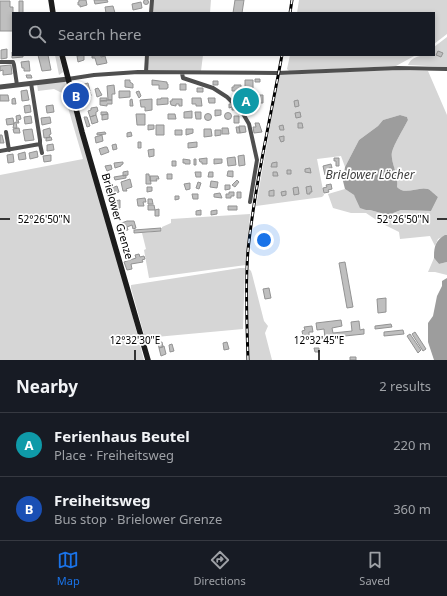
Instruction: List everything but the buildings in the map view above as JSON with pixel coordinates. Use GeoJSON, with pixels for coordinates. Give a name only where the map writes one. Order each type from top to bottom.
{"type":"FeatureCollection","features":[{"type":"Feature","properties":{"kind":"main road"},"geometry":{"type":"LineString","coordinates":[[51,0],[53,12]]}},
{"type":"Feature","properties":{"kind":"main road","name":"Brielower Grenze"},"geometry":{"type":"LineString","coordinates":[[62,56],[148,360]]}},
{"type":"Feature","properties":{"kind":"street"},"geometry":{"type":"LineString","coordinates":[[151,12],[152,0]]}},
{"type":"Feature","properties":{"kind":"street"},"geometry":{"type":"LineString","coordinates":[[146,72],[147,56]]}},
{"type":"Feature","properties":{"kind":"street"},"geometry":{"type":"LineString","coordinates":[[0,62],[13,62],[16,85]]}},
{"type":"Feature","properties":{"kind":"street"},"geometry":{"type":"LineString","coordinates":[[0,87],[94,75],[146,72],[278,73],[398,68],[447,69]]}},
{"type":"Feature","properties":{"kind":"street"},"geometry":{"type":"LineString","coordinates":[[182,73],[183,78],[213,88],[227,97],[237,107],[249,124],[257,160],[250,202]]}},
{"type":"Feature","properties":{"kind":"street"},"geometry":{"type":"LineString","coordinates":[[31,83],[42,153]]}},
{"type":"Feature","properties":{"kind":"street"},"geometry":{"type":"LineString","coordinates":[[6,132],[9,150]]}},
{"type":"Feature","properties":{"kind":"street"},"geometry":{"type":"LineString","coordinates":[[0,152],[40,144]]}},
{"type":"Feature","properties":{"kind":"shaded area"},"geometry":{"type":"Polygon","coordinates":[[[153,0],[211,0],[210,12],[152,12],[153,0]]]}},
{"type":"Feature","properties":{"kind":"shaded area"},"geometry":{"type":"Polygon","coordinates":[[[299,0],[447,0],[447,34],[435,43],[435,12],[297,12],[299,0]]]}},
{"type":"Feature","properties":{"kind":"shaded area"},"geometry":{"type":"Polygon","coordinates":[[[447,37],[447,67],[408,65],[412,59],[416,57],[435,56],[435,46],[447,37]]]}},
{"type":"Feature","properties":{"kind":"shaded area"},"geometry":{"type":"Polygon","coordinates":[[[55,56],[59,56],[63,72],[59,75],[55,56]]]}},
{"type":"Feature","properties":{"kind":"shaded area"},"geometry":{"type":"Polygon","coordinates":[[[149,56],[203,56],[201,71],[147,70],[149,56]]]}},
{"type":"Feature","properties":{"kind":"shaded area"},"geometry":{"type":"Polygon","coordinates":[[[290,56],[414,56],[396,66],[289,71],[287,69],[290,56]]]}},
{"type":"Feature","properties":{"kind":"shaded area"},"geometry":{"type":"Polygon","coordinates":[[[388,70],[428,71],[447,115],[447,235],[438,239],[435,246],[430,236],[400,239],[399,232],[366,213],[351,213],[333,208],[328,194],[345,189],[354,195],[366,210],[388,215],[401,210],[431,211],[438,197],[430,190],[424,188],[404,191],[397,187],[397,178],[392,160],[392,152],[408,120],[407,117],[400,115],[383,120],[378,126],[359,140],[345,167],[341,156],[317,159],[324,195],[322,197],[256,206],[279,75],[388,70]]]}},
{"type":"Feature","properties":{"kind":"shaded area"},"geometry":{"type":"Polygon","coordinates":[[[65,81],[127,295],[144,360],[0,360],[0,175],[83,159],[64,94],[54,89],[38,91],[37,84],[65,81]]]}},
{"type":"Feature","properties":{"kind":"shaded area"},"geometry":{"type":"Polygon","coordinates":[[[250,214],[246,265],[149,278],[144,250],[146,249],[142,233],[162,231],[162,227],[171,223],[171,219],[250,214]]]}},
{"type":"Feature","properties":{"kind":"shaded area"},"geometry":{"type":"Polygon","coordinates":[[[434,258],[439,264],[447,262],[447,275],[428,272],[434,258]]]}},
{"type":"Feature","properties":{"kind":"shaded area"},"geometry":{"type":"Polygon","coordinates":[[[245,268],[243,329],[145,338],[131,285],[245,268]]]}},
{"type":"Feature","properties":{"kind":"shaded area"},"geometry":{"type":"Polygon","coordinates":[[[249,269],[252,274],[264,321],[268,326],[265,333],[272,360],[249,360],[249,269]]]}},
{"type":"Feature","properties":{"kind":"water","name":"Brielower Löcher"},"geometry":{"type":"Polygon","coordinates":[[[400,115],[407,117],[408,120],[392,152],[392,160],[397,178],[397,187],[404,191],[424,188],[430,190],[438,197],[431,211],[401,210],[388,215],[360,208],[354,195],[345,189],[343,181],[345,167],[359,140],[378,126],[383,120],[400,115]]]}},
{"type":"Feature","properties":{"kind":"water"},"geometry":{"type":"Polygon","coordinates":[[[447,235],[447,262],[439,264],[434,258],[435,247],[437,242],[447,235]]]}},
{"type":"Feature","properties":{"kind":"water"},"geometry":{"type":"Polygon","coordinates":[[[447,278],[447,360],[434,360],[428,342],[428,323],[433,316],[437,296],[442,286],[442,281],[447,278]]]}},
{"type":"Feature","properties":{"kind":"railway"},"geometry":{"type":"LineString","coordinates":[[290,12],[292,0]]}},
{"type":"Feature","properties":{"kind":"railway"},"geometry":{"type":"LineString","coordinates":[[248,360],[246,292],[248,250],[259,177],[282,56]]}},
{"type":"Feature","properties":{"kind":"place","name":"Freiheitsweg"},"geometry":{"type":"Point","coordinates":[76,96]}},
{"type":"Feature","properties":{"kind":"place","name":"Ferienhaus Beutel"},"geometry":{"type":"Point","coordinates":[246,101]}}]}
